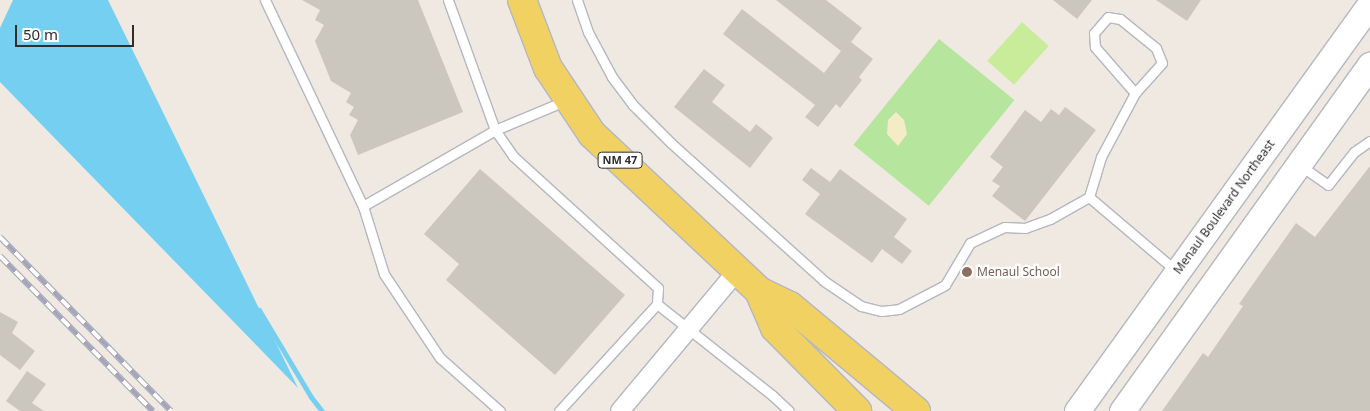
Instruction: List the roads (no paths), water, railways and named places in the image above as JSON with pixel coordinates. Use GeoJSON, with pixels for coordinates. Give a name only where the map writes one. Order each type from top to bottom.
{"type":"FeatureCollection","features":[{"type":"Feature","properties":{"kind":"main road","name":"NM 47"},"geometry":{"type":"LineString","coordinates":[[522,0],[548,68],[592,134],[759,291],[790,306],[916,411]]}},
{"type":"Feature","properties":{"kind":"main road","name":"Menaul Boulevard Northeast"},"geometry":{"type":"LineString","coordinates":[[1078,411],[1370,4]]}},
{"type":"Feature","properties":{"kind":"main road"},"geometry":{"type":"LineString","coordinates":[[1122,411],[1298,164],[1359,87],[1370,65]]}},
{"type":"Feature","properties":{"kind":"main road"},"geometry":{"type":"LineString","coordinates":[[1177,272],[1206,293]]}},
{"type":"Feature","properties":{"kind":"main road","name":"NM 47"},"geometry":{"type":"LineString","coordinates":[[759,291],[775,328],[857,411]]}},
{"type":"Feature","properties":{"kind":"street"},"geometry":{"type":"LineString","coordinates":[[620,411],[737,271]]}},
{"type":"Feature","properties":{"kind":"lane"},"geometry":{"type":"LineString","coordinates":[[265,0],[363,206],[384,274],[440,358],[500,411]]}},
{"type":"Feature","properties":{"kind":"lane"},"geometry":{"type":"LineString","coordinates":[[448,0],[495,130],[513,156],[658,288],[657,304],[559,411]]}},
{"type":"Feature","properties":{"kind":"lane"},"geometry":{"type":"LineString","coordinates":[[577,0],[588,32],[612,77],[633,105],[671,143],[824,281],[861,306],[882,312],[899,309],[945,286],[970,243],[1005,227],[1024,228],[1050,219],[1089,197],[1101,157],[1135,93],[1162,63],[1156,48],[1120,19],[1108,17],[1094,33],[1095,47],[1135,93]]}},
{"type":"Feature","properties":{"kind":"lane"},"geometry":{"type":"LineString","coordinates":[[363,206],[495,130],[569,99]]}},
{"type":"Feature","properties":{"kind":"lane"},"geometry":{"type":"LineString","coordinates":[[1298,164],[1328,185],[1354,152],[1370,141]]}},
{"type":"Feature","properties":{"kind":"lane"},"geometry":{"type":"LineString","coordinates":[[1089,197],[1177,272]]}},
{"type":"Feature","properties":{"kind":"lane"},"geometry":{"type":"LineString","coordinates":[[657,304],[772,394],[789,411]]}},
{"type":"Feature","properties":{"kind":"water"},"geometry":{"type":"Polygon","coordinates":[[[13,0],[108,0],[298,388],[0,82],[0,28],[13,0]]]}},
{"type":"Feature","properties":{"kind":"waterway"},"geometry":{"type":"LineString","coordinates":[[259,310],[311,397],[322,411]]}},
{"type":"Feature","properties":{"kind":"railway"},"geometry":{"type":"LineString","coordinates":[[0,237],[171,411]]}},
{"type":"Feature","properties":{"kind":"railway"},"geometry":{"type":"LineString","coordinates":[[0,256],[153,411]]}},
{"type":"Feature","properties":{"kind":"place","name":"Menaul School"},"geometry":{"type":"Point","coordinates":[967,272]}}]}
